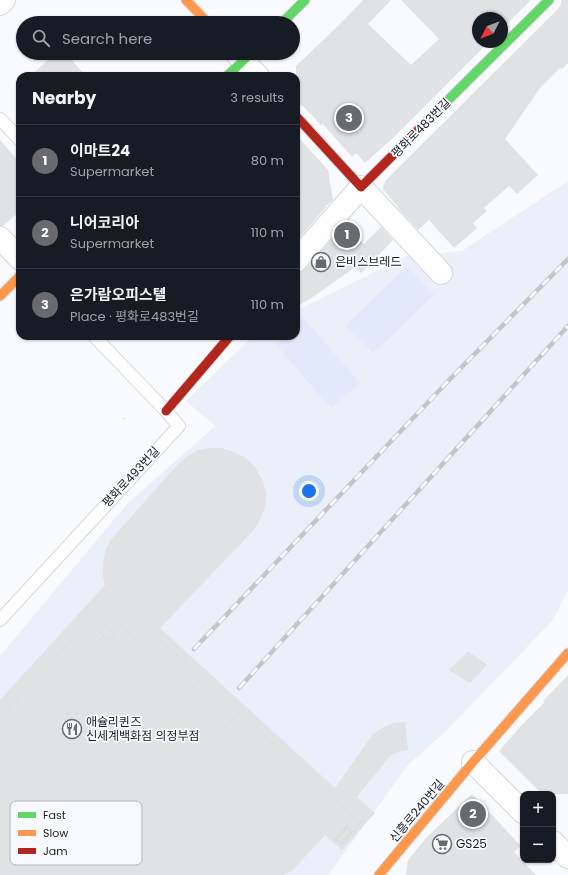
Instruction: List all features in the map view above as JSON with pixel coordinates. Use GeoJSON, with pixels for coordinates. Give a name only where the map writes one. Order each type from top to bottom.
{"type":"FeatureCollection","features":[{"type":"Feature","properties":{"kind":"street"},"geometry":{"type":"LineString","coordinates":[[0,4],[4,0]]}},
{"type":"Feature","properties":{"kind":"street"},"geometry":{"type":"LineString","coordinates":[[186,0],[201,16]]}},
{"type":"Feature","properties":{"kind":"street"},"geometry":{"type":"LineString","coordinates":[[289,16],[306,0]]}},
{"type":"Feature","properties":{"kind":"street","name":"평화로483번길"},"geometry":{"type":"LineString","coordinates":[[361,187],[549,0]]}},
{"type":"Feature","properties":{"kind":"street"},"geometry":{"type":"LineString","coordinates":[[230,72],[239,60]]}},
{"type":"Feature","properties":{"kind":"street"},"geometry":{"type":"LineString","coordinates":[[247,60],[255,72]]}},
{"type":"Feature","properties":{"kind":"street"},"geometry":{"type":"LineString","coordinates":[[300,120],[441,273]]}},
{"type":"Feature","properties":{"kind":"street"},"geometry":{"type":"LineString","coordinates":[[300,256],[361,187]]}},
{"type":"Feature","properties":{"kind":"street"},"geometry":{"type":"LineString","coordinates":[[0,238],[16,255]]}},
{"type":"Feature","properties":{"kind":"street"},"geometry":{"type":"LineString","coordinates":[[0,296],[16,280]]}},
{"type":"Feature","properties":{"kind":"street"},"geometry":{"type":"LineString","coordinates":[[166,411],[227,340]]}},
{"type":"Feature","properties":{"kind":"street","name":"신흥로240번길"},"geometry":{"type":"LineString","coordinates":[[379,875],[473,762],[568,653]]}},
{"type":"Feature","properties":{"kind":"street"},"geometry":{"type":"LineString","coordinates":[[473,762],[520,809]]}},
{"type":"Feature","properties":{"kind":"street"},"geometry":{"type":"LineString","coordinates":[[556,845],[568,858]]}},
{"type":"Feature","properties":{"kind":"lane"},"geometry":{"type":"LineString","coordinates":[[0,119],[16,136]]}},
{"type":"Feature","properties":{"kind":"lane","name":"평화로493번길"},"geometry":{"type":"LineString","coordinates":[[0,620],[179,426],[98,340]]}},
{"type":"Feature","properties":{"kind":"path"},"geometry":{"type":"LineString","coordinates":[[0,718],[88,621],[110,642],[116,635],[105,624],[111,618],[150,652],[160,641],[358,819],[361,823],[342,845],[336,839],[346,827],[349,829],[352,832],[342,844],[336,839],[346,827],[352,832],[342,843],[336,839],[346,828],[351,832],[342,843],[337,838],[341,834],[344,830],[348,826]]}},
{"type":"Feature","properties":{"kind":"path"},"geometry":{"type":"LineString","coordinates":[[82,661],[104,636]]}},
{"type":"Feature","properties":{"kind":"path"},"geometry":{"type":"LineString","coordinates":[[158,726],[202,678]]}},
{"type":"Feature","properties":{"kind":"path"},"geometry":{"type":"LineString","coordinates":[[195,761],[238,712]]}},
{"type":"Feature","properties":{"kind":"shaded area"},"geometry":{"type":"Polygon","coordinates":[[[568,181],[568,590],[552,621],[448,729],[407,766],[328,875],[0,875],[0,656],[127,504],[215,426],[186,401],[249,340],[300,340],[300,309],[407,256],[462,251],[568,181]]]}},
{"type":"Feature","properties":{"kind":"shaded area"},"geometry":{"type":"Polygon","coordinates":[[[407,267],[434,295],[373,353],[345,326],[407,267]]]}},
{"type":"Feature","properties":{"kind":"shaded area"},"geometry":{"type":"Polygon","coordinates":[[[303,318],[360,383],[331,408],[275,343],[278,340],[300,340],[300,321],[303,318]]]}},
{"type":"Feature","properties":{"kind":"building"},"geometry":{"type":"Polygon","coordinates":[[[363,0],[391,0],[368,24],[411,65],[439,39],[401,0],[531,0],[508,23],[508,12],[472,12],[472,48],[483,48],[393,138],[365,163],[356,153],[352,157],[322,123],[322,126],[300,104],[300,72],[296,72],[296,66],[363,0]]]}},
{"type":"Feature","properties":{"kind":"building"},"geometry":{"type":"Polygon","coordinates":[[[561,0],[568,0],[568,63],[562,69],[560,68],[540,88],[505,139],[538,175],[517,194],[509,186],[484,208],[487,211],[473,223],[477,228],[454,248],[429,220],[418,230],[383,189],[385,181],[558,9],[561,4],[561,0]]]}},
{"type":"Feature","properties":{"kind":"building"},"geometry":{"type":"Polygon","coordinates":[[[48,60],[71,60],[82,72],[35,72],[48,60]]]}},
{"type":"Feature","properties":{"kind":"building"},"geometry":{"type":"Polygon","coordinates":[[[300,139],[328,170],[333,200],[300,237],[300,139]]]}},
{"type":"Feature","properties":{"kind":"building"},"geometry":{"type":"Polygon","coordinates":[[[0,140],[16,158],[16,215],[3,226],[0,226],[0,140]]]}},
{"type":"Feature","properties":{"kind":"building"},"geometry":{"type":"Polygon","coordinates":[[[344,225],[364,244],[381,227],[393,240],[361,273],[355,267],[300,305],[300,273],[344,225]]]}},
{"type":"Feature","properties":{"kind":"building"},"geometry":{"type":"Polygon","coordinates":[[[222,448],[246,458],[255,467],[262,479],[266,493],[265,507],[260,520],[252,532],[160,628],[335,788],[373,734],[384,727],[394,723],[405,722],[408,750],[398,752],[390,756],[357,797],[375,813],[342,850],[325,835],[292,871],[283,875],[0,875],[0,700],[105,585],[103,576],[103,562],[106,549],[113,537],[179,463],[198,450],[222,448]]]}},
{"type":"Feature","properties":{"kind":"building"},"geometry":{"type":"Polygon","coordinates":[[[468,651],[487,665],[470,683],[449,670],[468,651]]]}},
{"type":"Feature","properties":{"kind":"building"},"geometry":{"type":"Polygon","coordinates":[[[568,675],[568,794],[556,794],[556,791],[539,791],[499,751],[545,702],[543,701],[568,675]]]}},
{"type":"Feature","properties":{"kind":"building"},"geometry":{"type":"Polygon","coordinates":[[[472,794],[520,845],[520,847],[514,852],[520,858],[520,863],[525,863],[536,875],[406,875],[408,860],[426,838],[472,794]]]}},
{"type":"Feature","properties":{"kind":"railway"},"geometry":{"type":"LineString","coordinates":[[194,649],[452,377],[568,259]]}},
{"type":"Feature","properties":{"kind":"railway"},"geometry":{"type":"LineString","coordinates":[[239,688],[568,326]]}},
{"type":"Feature","properties":{"kind":"traffic: fast"},"geometry":{"type":"LineString","coordinates":[[289,16],[305,0]]}},
{"type":"Feature","properties":{"kind":"traffic: fast"},"geometry":{"type":"LineString","coordinates":[[431,117],[549,0]]}},
{"type":"Feature","properties":{"kind":"traffic: fast"},"geometry":{"type":"LineString","coordinates":[[231,72],[244,60]]}},
{"type":"Feature","properties":{"kind":"traffic: slow"},"geometry":{"type":"LineString","coordinates":[[186,0],[201,16]]}},
{"type":"Feature","properties":{"kind":"traffic: slow"},"geometry":{"type":"LineString","coordinates":[[0,296],[16,280]]}},
{"type":"Feature","properties":{"kind":"traffic: slow"},"geometry":{"type":"LineString","coordinates":[[379,875],[473,762],[568,653]]}},
{"type":"Feature","properties":{"kind":"traffic: jam"},"geometry":{"type":"LineString","coordinates":[[300,120],[361,187],[431,117]]}},
{"type":"Feature","properties":{"kind":"traffic: jam"},"geometry":{"type":"LineString","coordinates":[[166,411],[227,340]]}},
{"type":"Feature","properties":{"kind":"place","name":"은가람오피스텔"},"geometry":{"type":"Point","coordinates":[349,118]}},
{"type":"Feature","properties":{"kind":"place","name":"이마트24"},"geometry":{"type":"Point","coordinates":[347,235]}},
{"type":"Feature","properties":{"kind":"place","name":"은비스브레드"},"geometry":{"type":"Point","coordinates":[321,262]}},
{"type":"Feature","properties":{"kind":"place","name":"애슐리퀸즈 신세계백화점 의정부점"},"geometry":{"type":"Point","coordinates":[72,729]}},
{"type":"Feature","properties":{"kind":"place","name":"니어코리아"},"geometry":{"type":"Point","coordinates":[473,814]}},
{"type":"Feature","properties":{"kind":"place","name":"GS25"},"geometry":{"type":"Point","coordinates":[442,844]}}]}
